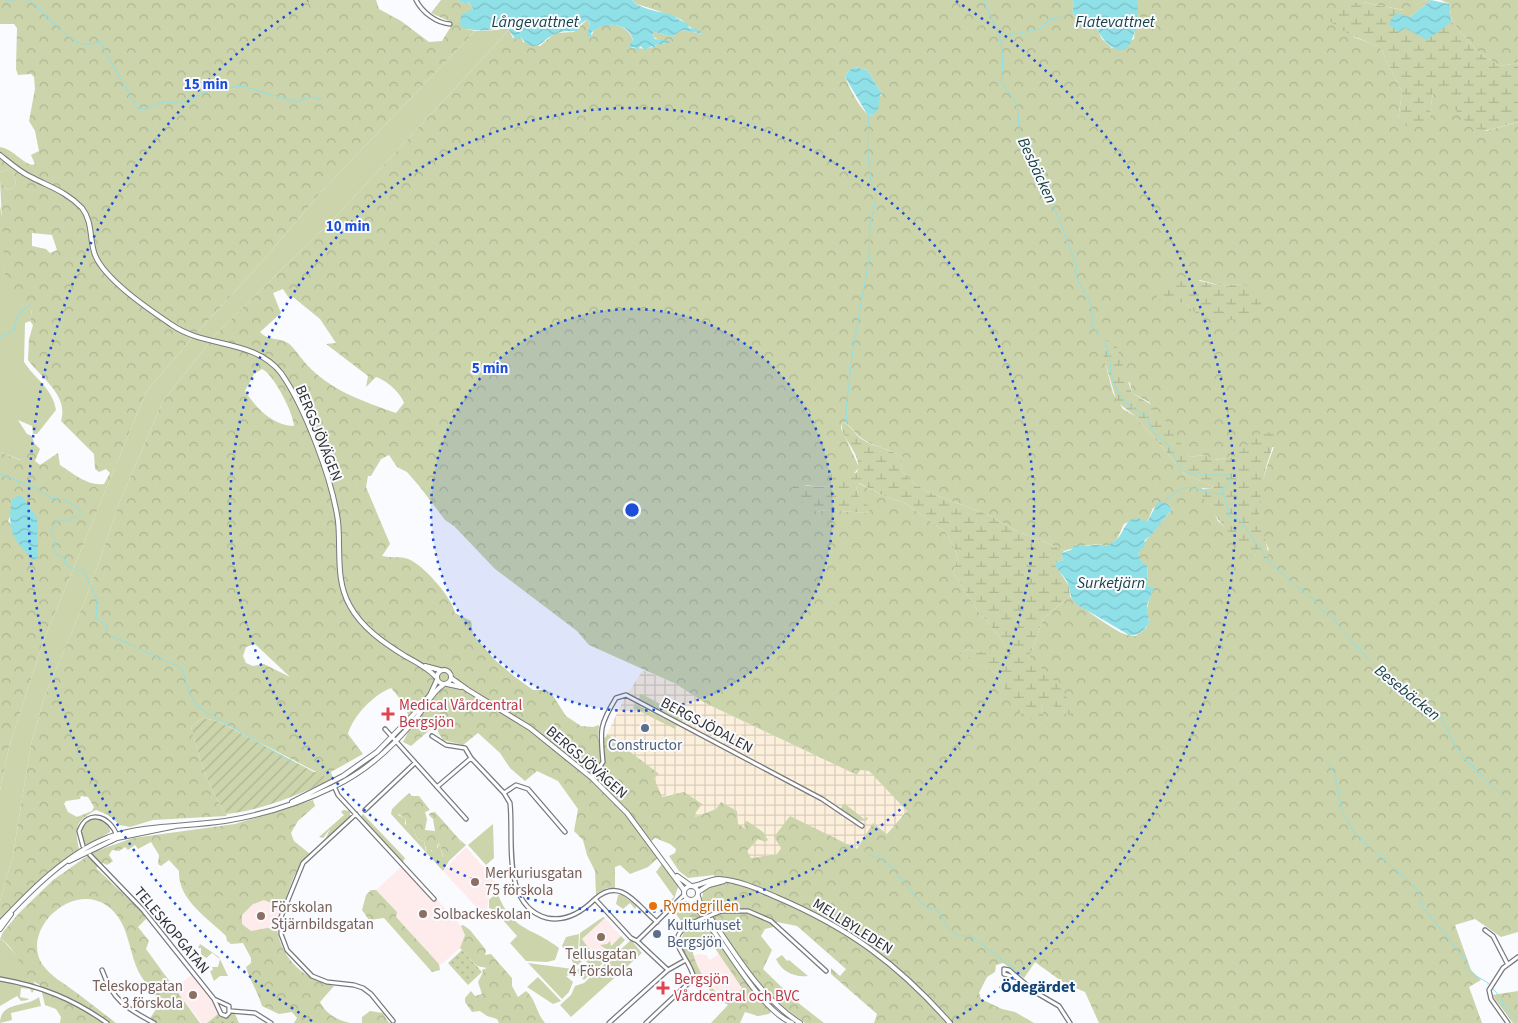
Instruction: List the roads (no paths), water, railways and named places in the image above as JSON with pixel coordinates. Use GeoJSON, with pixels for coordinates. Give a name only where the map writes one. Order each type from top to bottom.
{"type":"FeatureCollection","features":[{"type":"Feature","properties":{"kind":"main road","name":"BERGSJÖVÄGEN"},"geometry":{"type":"LineString","coordinates":[[0,155],[29,176],[63,192],[81,208],[89,222],[97,258],[109,276],[123,288],[178,328],[256,354],[278,370],[299,407],[330,486],[338,524],[341,580],[347,602],[357,617],[371,631],[445,684],[468,690]]}},
{"type":"Feature","properties":{"kind":"main road","name":"BERGSJÖVÄGEN"},"geometry":{"type":"LineString","coordinates":[[416,662],[449,671],[451,678],[524,724],[592,778],[623,808],[672,871],[686,896],[755,989],[789,1022]]}},
{"type":"Feature","properties":{"kind":"main road"},"geometry":{"type":"LineString","coordinates":[[394,740],[424,701],[441,670]]}},
{"type":"Feature","properties":{"kind":"main road"},"geometry":{"type":"LineString","coordinates":[[0,924],[67,862],[117,837],[178,826],[240,818],[290,803],[367,767],[451,678]]}},
{"type":"Feature","properties":{"kind":"main road","name":"BERGSJÖVÄGEN"},"geometry":{"type":"LineString","coordinates":[[672,871],[692,886],[698,894],[700,903],[764,992],[780,1008],[800,1023]]}},
{"type":"Feature","properties":{"kind":"main road","name":"MELLBYLEDEN"},"geometry":{"type":"LineString","coordinates":[[692,886],[712,880],[742,884],[790,903],[858,940],[906,976],[950,1023]]}},
{"type":"Feature","properties":{"kind":"main road"},"geometry":{"type":"LineString","coordinates":[[686,896],[698,894],[709,885],[724,881]]}},
{"type":"Feature","properties":{"kind":"main road"},"geometry":{"type":"LineString","coordinates":[[686,896],[692,886]]}},
{"type":"Feature","properties":{"kind":"main road"},"geometry":{"type":"LineString","coordinates":[[0,929],[12,912]]}},
{"type":"Feature","properties":{"kind":"street"},"geometry":{"type":"LineString","coordinates":[[416,0],[423,12],[444,23],[450,24]]}},
{"type":"Feature","properties":{"kind":"street","name":"BERGSJÖDALEN"},"geometry":{"type":"LineString","coordinates":[[592,778],[603,762],[600,737],[603,722],[616,698],[626,695],[822,799],[862,826]]}},
{"type":"Feature","properties":{"kind":"street"},"geometry":{"type":"LineString","coordinates":[[385,729],[466,819]]}},
{"type":"Feature","properties":{"kind":"street"},"geometry":{"type":"LineString","coordinates":[[432,736],[446,745],[465,748],[471,758],[504,793],[510,804],[514,880],[518,896],[525,905],[543,916],[560,919],[574,915],[594,899],[611,890],[631,896],[657,922]]}},
{"type":"Feature","properties":{"kind":"street"},"geometry":{"type":"LineString","coordinates":[[438,787],[471,758]]}},
{"type":"Feature","properties":{"kind":"street"},"geometry":{"type":"LineString","coordinates":[[365,810],[415,763]]}},
{"type":"Feature","properties":{"kind":"street"},"geometry":{"type":"LineString","coordinates":[[334,784],[338,795],[434,899]]}},
{"type":"Feature","properties":{"kind":"street"},"geometry":{"type":"LineString","coordinates":[[504,793],[516,785],[526,788],[565,832]]}},
{"type":"Feature","properties":{"kind":"street"},"geometry":{"type":"LineString","coordinates":[[356,814],[304,863],[281,917],[281,934],[287,950],[312,976],[327,982],[363,988],[371,994],[393,1021]]}},
{"type":"Feature","properties":{"kind":"street"},"geometry":{"type":"LineString","coordinates":[[83,846],[79,830],[85,821],[92,817],[99,816],[108,820],[117,837]]}},
{"type":"Feature","properties":{"kind":"street","name":"TELESKOPGATAN"},"geometry":{"type":"LineString","coordinates":[[90,855],[143,910],[214,1000],[221,1014],[226,1016],[231,1010]]}},
{"type":"Feature","properties":{"kind":"street"},"geometry":{"type":"LineString","coordinates":[[637,941],[686,896]]}},
{"type":"Feature","properties":{"kind":"street"},"geometry":{"type":"LineString","coordinates":[[594,899],[631,938],[637,941],[668,970]]}},
{"type":"Feature","properties":{"kind":"street"},"geometry":{"type":"LineString","coordinates":[[646,1023],[694,978],[684,961],[678,944],[678,937],[686,926],[721,911],[748,911],[771,921],[826,971]]}},
{"type":"Feature","properties":{"kind":"street"},"geometry":{"type":"LineString","coordinates":[[1485,930],[1493,936],[1507,963]]}},
{"type":"Feature","properties":{"kind":"street"},"geometry":{"type":"LineString","coordinates":[[1508,1023],[1491,999],[1489,990],[1507,963],[1518,957]]}},
{"type":"Feature","properties":{"kind":"street"},"geometry":{"type":"LineString","coordinates":[[609,1023],[673,965],[684,961]]}},
{"type":"Feature","properties":{"kind":"street"},"geometry":{"type":"LineString","coordinates":[[102,970],[107,985],[116,998],[154,1023]]}},
{"type":"Feature","properties":{"kind":"street"},"geometry":{"type":"LineString","coordinates":[[1018,978],[1035,992],[1059,1006],[1070,1023]]}},
{"type":"Feature","properties":{"kind":"street"},"geometry":{"type":"LineString","coordinates":[[0,979],[31,984],[59,994],[107,1023]]}},
{"type":"Feature","properties":{"kind":"street","name":"TELESKOPGATAN"},"geometry":{"type":"LineString","coordinates":[[214,1000],[229,1006],[231,1010],[255,1013],[271,1023]]}},
{"type":"Feature","properties":{"kind":"water","name":"Långevattnet"},"geometry":{"type":"Polygon","coordinates":[[[457,0],[632,0],[647,9],[675,16],[688,24],[689,28],[697,29],[704,34],[682,30],[672,37],[655,32],[652,35],[655,39],[670,41],[669,43],[655,45],[655,48],[652,46],[645,50],[640,46],[638,51],[634,47],[627,49],[633,40],[631,34],[621,26],[602,26],[591,33],[593,39],[587,35],[590,23],[587,20],[581,23],[578,31],[561,32],[536,46],[531,46],[520,37],[516,40],[506,26],[494,29],[471,30],[460,26],[461,15],[473,9],[469,2],[466,4],[457,0]]]}},
{"type":"Feature","properties":{"kind":"water","name":"Flatevattnet"},"geometry":{"type":"Polygon","coordinates":[[[1072,0],[1137,0],[1136,27],[1132,40],[1125,50],[1112,47],[1105,41],[1097,29],[1080,24],[1072,11],[1074,5],[1072,0]]]}},
{"type":"Feature","properties":{"kind":"water"},"geometry":{"type":"Polygon","coordinates":[[[1431,0],[1449,4],[1451,22],[1427,40],[1405,28],[1399,32],[1388,24],[1396,13],[1410,17],[1431,0]]]}},
{"type":"Feature","properties":{"kind":"water"},"geometry":{"type":"Polygon","coordinates":[[[855,67],[867,70],[882,94],[880,95],[878,110],[873,115],[867,114],[845,77],[849,70],[855,67]]]}},
{"type":"Feature","properties":{"kind":"water"},"geometry":{"type":"Polygon","coordinates":[[[21,495],[37,518],[38,558],[33,560],[16,539],[11,526],[12,499],[21,495]]]}},
{"type":"Feature","properties":{"kind":"water","name":"Surketjärn"},"geometry":{"type":"Polygon","coordinates":[[[1158,502],[1167,503],[1172,509],[1144,541],[1146,544],[1138,553],[1142,563],[1147,565],[1148,586],[1154,588],[1147,605],[1149,623],[1135,635],[1129,635],[1076,604],[1071,596],[1067,581],[1054,563],[1063,560],[1061,553],[1071,550],[1074,546],[1108,546],[1120,536],[1130,520],[1135,518],[1147,522],[1158,502]]]}},
{"type":"Feature","properties":{"kind":"waterway"},"geometry":{"type":"LineString","coordinates":[[6,0],[14,0]]}},
{"type":"Feature","properties":{"kind":"waterway"},"geometry":{"type":"LineString","coordinates":[[28,0],[70,38],[86,44],[100,42],[137,108],[145,109],[162,102],[184,102],[211,90],[242,86],[296,102],[311,97],[322,100]]}},
{"type":"Feature","properties":{"kind":"waterway","name":"Besbäcken"},"geometry":{"type":"LineString","coordinates":[[984,0],[1001,41],[1001,81],[1017,105],[1020,137],[1037,162],[1077,267],[1075,272],[1079,283],[1088,298],[1092,310],[1092,326],[1101,338]]}},
{"type":"Feature","properties":{"kind":"waterway"},"geometry":{"type":"LineString","coordinates":[[1001,43],[1009,35],[1040,29],[1050,19],[1063,17]]}},
{"type":"Feature","properties":{"kind":"waterway"},"geometry":{"type":"LineString","coordinates":[[847,424],[846,411],[852,356],[869,258],[870,225],[875,204],[876,188],[872,187],[869,169],[869,115]]}},
{"type":"Feature","properties":{"kind":"waterway"},"geometry":{"type":"LineString","coordinates":[[0,337],[14,330],[19,315],[30,305]]}},
{"type":"Feature","properties":{"kind":"waterway"},"geometry":{"type":"LineString","coordinates":[[1104,342],[1109,353],[1115,386],[1123,399],[1133,409],[1146,415],[1153,432],[1168,445],[1180,469],[1195,475],[1199,472],[1201,475],[1230,475],[1230,483],[1222,488],[1223,494]]}},
{"type":"Feature","properties":{"kind":"waterway"},"geometry":{"type":"LineString","coordinates":[[0,474],[38,489],[51,498],[66,500],[82,511],[77,517],[70,518],[70,521],[56,521],[50,533],[55,538],[55,554],[65,559],[64,563],[75,570],[83,570],[97,600],[96,619],[107,625],[107,632],[111,636],[137,647]]}},
{"type":"Feature","properties":{"kind":"waterway","name":"Besebäcken"},"geometry":{"type":"LineString","coordinates":[[1164,502],[1181,489],[1187,487],[1204,492],[1223,494],[1228,506],[1229,516],[1240,520],[1271,564],[1315,601],[1323,611],[1332,615],[1341,630],[1390,682],[1407,690],[1441,716],[1455,746],[1465,759],[1518,811]]}},
{"type":"Feature","properties":{"kind":"waterway"},"geometry":{"type":"LineString","coordinates":[[142,650],[182,668],[191,696],[199,708],[293,763]]}},
{"type":"Feature","properties":{"kind":"waterway"},"geometry":{"type":"LineString","coordinates":[[1327,763],[1335,774],[1342,811],[1355,834],[1417,889],[1423,907],[1467,962],[1472,973],[1489,984]]}},
{"type":"Feature","properties":{"kind":"waterway"},"geometry":{"type":"LineString","coordinates":[[861,846],[870,855],[885,860],[922,904],[929,909],[937,909],[946,925],[954,933],[964,936],[970,935],[1023,976]]}},
{"type":"Feature","properties":{"kind":"waterway"},"geometry":{"type":"LineString","coordinates":[[1493,989],[1502,999],[1503,1005],[1518,1019]]}},
{"type":"Feature","properties":{"kind":"place","name":"Medical Vårdcentral Bergsjön"},"geometry":{"type":"Point","coordinates":[388,714]}},
{"type":"Feature","properties":{"kind":"place","name":"Constructor"},"geometry":{"type":"Point","coordinates":[645,728]}},
{"type":"Feature","properties":{"kind":"place","name":"Merkuriusgatan 75 förskola"},"geometry":{"type":"Point","coordinates":[475,882]}},
{"type":"Feature","properties":{"kind":"place","name":"Rymdgrillen"},"geometry":{"type":"Point","coordinates":[653,906]}},
{"type":"Feature","properties":{"kind":"place","name":"Solbackeskolan"},"geometry":{"type":"Point","coordinates":[423,914]}},
{"type":"Feature","properties":{"kind":"place","name":"Förskolan Stjärnbildsgatan"},"geometry":{"type":"Point","coordinates":[261,916]}},
{"type":"Feature","properties":{"kind":"place","name":"Kulturhuset Bergsjön"},"geometry":{"type":"Point","coordinates":[657,934]}},
{"type":"Feature","properties":{"kind":"place","name":"Tellusgatan 4 Förskola"},"geometry":{"type":"Point","coordinates":[601,937]}},
{"type":"Feature","properties":{"kind":"place","name":"Bergsjön Vårdcentral och BVC"},"geometry":{"type":"Point","coordinates":[663,988]}},
{"type":"Feature","properties":{"kind":"place","name":"Teleskopgatan 3 förskola"},"geometry":{"type":"Point","coordinates":[193,995]}},
{"type":"Feature","properties":{"kind":"district","name":"Ödegärdet"},"geometry":{"type":"Point","coordinates":[1038,986]}}]}
